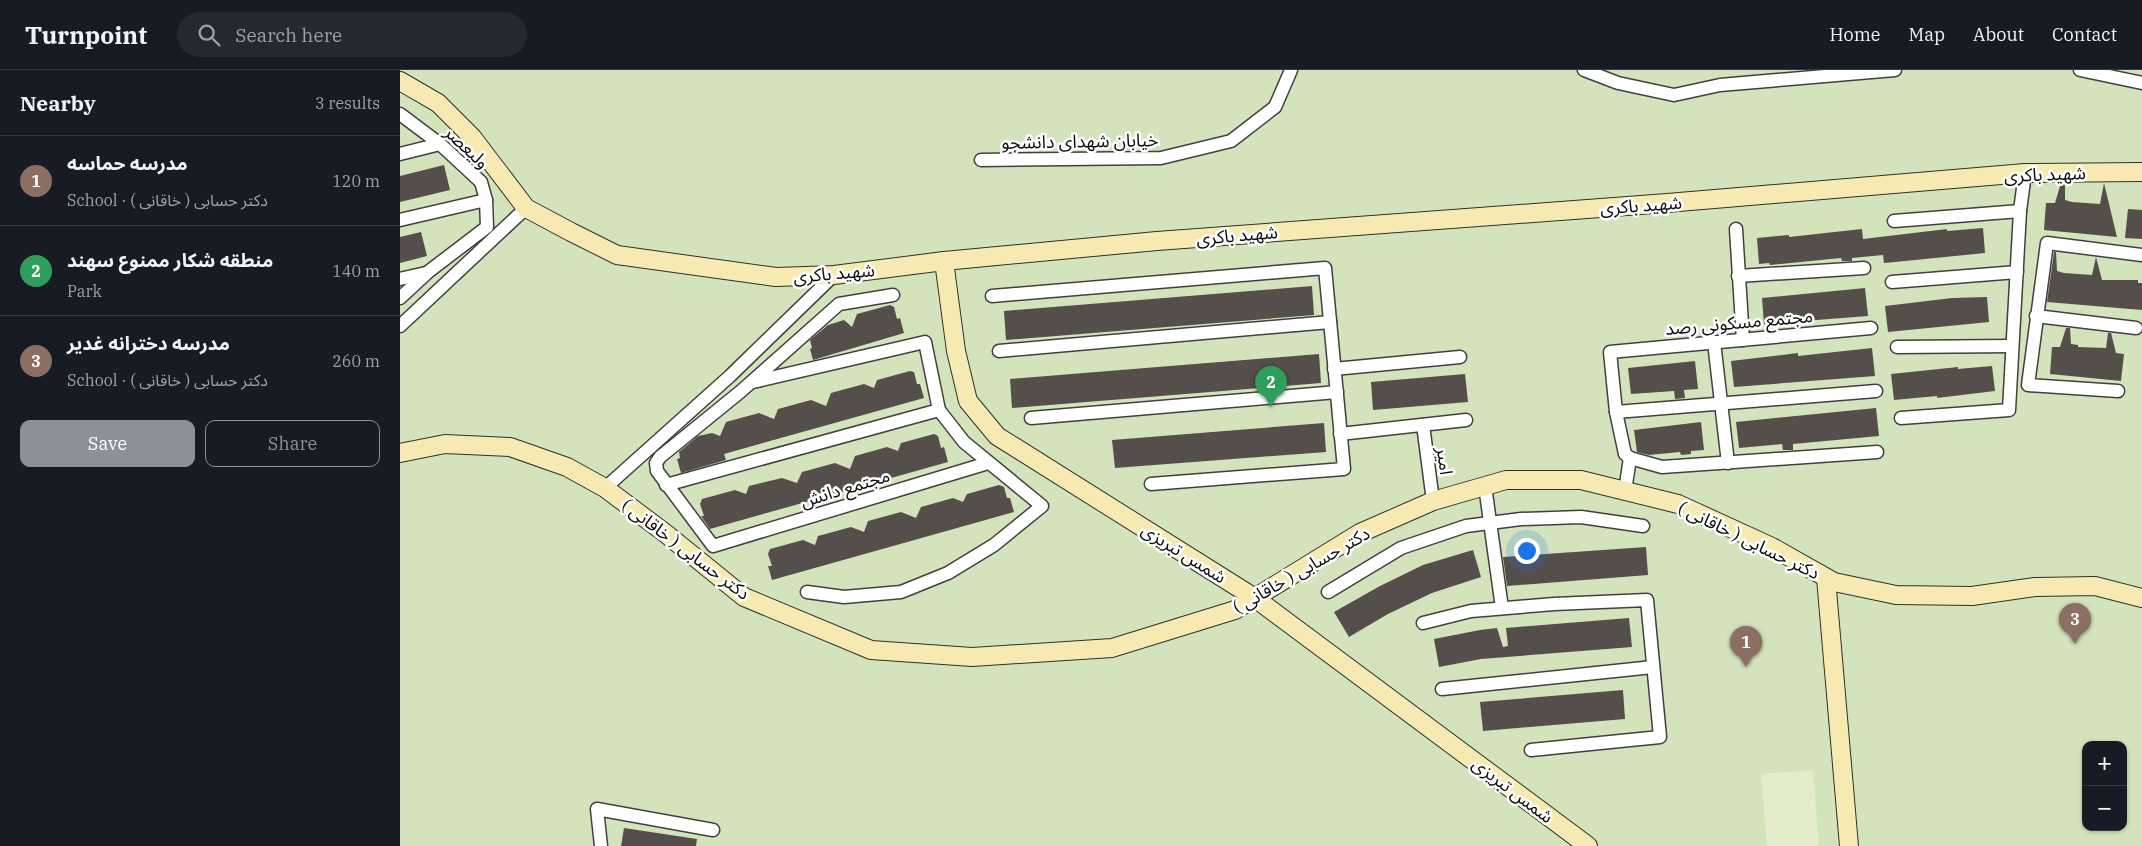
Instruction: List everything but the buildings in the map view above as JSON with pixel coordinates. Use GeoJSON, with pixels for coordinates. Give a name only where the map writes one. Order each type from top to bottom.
{"type":"FeatureCollection","features":[{"type":"Feature","properties":{"kind":"street","name":"خیابان شهدای دانشجو"},"geometry":{"type":"LineString","coordinates":[[981,160],[1161,158],[1231,141],[1275,107],[1291,70]]}},
{"type":"Feature","properties":{"kind":"street"},"geometry":{"type":"LineString","coordinates":[[1584,70],[1618,83],[1674,95],[1720,85],[1895,70]]}},
{"type":"Feature","properties":{"kind":"street"},"geometry":{"type":"LineString","coordinates":[[2080,70],[2142,82]]}},
{"type":"Feature","properties":{"kind":"street","name":"شهید باکری"},"geometry":{"type":"LineString","coordinates":[[400,82],[438,103],[472,137],[526,208],[617,255],[776,277],[834,276],[944,261],[1157,241],[2025,174],[2142,172]]}},
{"type":"Feature","properties":{"kind":"street","name":"ولیعصر"},"geometry":{"type":"LineString","coordinates":[[400,114],[440,144],[481,182],[486,200],[487,227],[428,272],[400,298]]}},
{"type":"Feature","properties":{"kind":"street"},"geometry":{"type":"LineString","coordinates":[[400,154],[440,144]]}},
{"type":"Feature","properties":{"kind":"street"},"geometry":{"type":"LineString","coordinates":[[1901,418],[2009,410],[2020,211],[2025,174]]}},
{"type":"Feature","properties":{"kind":"street"},"geometry":{"type":"LineString","coordinates":[[400,220],[486,200]]}},
{"type":"Feature","properties":{"kind":"street"},"geometry":{"type":"LineString","coordinates":[[400,326],[526,208]]}},
{"type":"Feature","properties":{"kind":"street"},"geometry":{"type":"LineString","coordinates":[[1894,221],[2020,211]]}},
{"type":"Feature","properties":{"kind":"street"},"geometry":{"type":"LineString","coordinates":[[1736,229],[1743,340]]}},
{"type":"Feature","properties":{"kind":"street"},"geometry":{"type":"LineString","coordinates":[[2118,391],[2028,385],[2047,243],[2142,256]]}},
{"type":"Feature","properties":{"kind":"street","name":"شمس تبریزی"},"geometry":{"type":"LineString","coordinates":[[944,261],[956,351],[968,402],[996,436],[1256,598],[1588,846]]}},
{"type":"Feature","properties":{"kind":"street"},"geometry":{"type":"LineString","coordinates":[[992,296],[1325,268],[1344,468],[1151,484]]}},
{"type":"Feature","properties":{"kind":"street"},"geometry":{"type":"LineString","coordinates":[[1738,276],[1864,268]]}},
{"type":"Feature","properties":{"kind":"street"},"geometry":{"type":"LineString","coordinates":[[400,279],[428,272]]}},
{"type":"Feature","properties":{"kind":"street"},"geometry":{"type":"LineString","coordinates":[[1892,282],[2017,272]]}},
{"type":"Feature","properties":{"kind":"street"},"geometry":{"type":"LineString","coordinates":[[605,488],[730,376],[834,276]]}},
{"type":"Feature","properties":{"kind":"street"},"geometry":{"type":"LineString","coordinates":[[893,295],[839,304],[740,392],[660,457],[656,463],[657,471],[666,485],[939,410]]}},
{"type":"Feature","properties":{"kind":"street"},"geometry":{"type":"LineString","coordinates":[[2036,316],[2136,328]]}},
{"type":"Feature","properties":{"kind":"street"},"geometry":{"type":"LineString","coordinates":[[999,352],[1330,322]]}},
{"type":"Feature","properties":{"kind":"street","name":"مجتمع مسکونی رصد"},"geometry":{"type":"LineString","coordinates":[[1616,412],[1610,352],[1871,328]]}},
{"type":"Feature","properties":{"kind":"street"},"geometry":{"type":"LineString","coordinates":[[750,383],[925,342],[939,410],[964,442],[1042,506],[994,545],[948,573],[901,592],[844,597],[807,592]]}},
{"type":"Feature","properties":{"kind":"street"},"geometry":{"type":"LineString","coordinates":[[1714,342],[1728,463]]}},
{"type":"Feature","properties":{"kind":"street"},"geometry":{"type":"LineString","coordinates":[[1897,347],[2012,346]]}},
{"type":"Feature","properties":{"kind":"street"},"geometry":{"type":"LineString","coordinates":[[1334,369],[1460,357]]}},
{"type":"Feature","properties":{"kind":"street"},"geometry":{"type":"LineString","coordinates":[[730,376],[740,392]]}},
{"type":"Feature","properties":{"kind":"street"},"geometry":{"type":"LineString","coordinates":[[1876,391],[1616,412],[1625,454],[1630,458],[1662,467],[1877,452]]}},
{"type":"Feature","properties":{"kind":"street"},"geometry":{"type":"LineString","coordinates":[[1031,418],[1337,392]]}},
{"type":"Feature","properties":{"kind":"street"},"geometry":{"type":"LineString","coordinates":[[1340,434],[1466,420]]}},
{"type":"Feature","properties":{"kind":"street","name":"امیر"},"geometry":{"type":"LineString","coordinates":[[1423,425],[1433,500]]}},
{"type":"Feature","properties":{"kind":"street","name":"دکتر حسابی ( خاقانی )"},"geometry":{"type":"LineString","coordinates":[[400,452],[445,444],[510,447],[567,467],[605,488],[666,533],[744,597],[870,650],[972,657],[1112,648],[1234,610],[1360,533],[1433,500],[1506,480],[1581,480],[1678,504],[1772,547],[1834,582],[1896,595],[1972,596],[2035,587],[2095,586],[2142,598]]}},
{"type":"Feature","properties":{"kind":"street"},"geometry":{"type":"LineString","coordinates":[[1625,491],[1630,458]]}},
{"type":"Feature","properties":{"kind":"street","name":"مجتمع دانش"},"geometry":{"type":"LineString","coordinates":[[666,485],[713,546],[988,463]]}},
{"type":"Feature","properties":{"kind":"street"},"geometry":{"type":"LineString","coordinates":[[1485,486],[1502,608]]}},
{"type":"Feature","properties":{"kind":"street"},"geometry":{"type":"LineString","coordinates":[[1328,592],[1401,548],[1466,526],[1522,519],[1582,517],[1643,526]]}},
{"type":"Feature","properties":{"kind":"street"},"geometry":{"type":"LineString","coordinates":[[1826,578],[1849,846]]}},
{"type":"Feature","properties":{"kind":"street"},"geometry":{"type":"LineString","coordinates":[[1423,623],[1471,611],[1554,604],[1647,600],[1660,737],[1531,750]]}},
{"type":"Feature","properties":{"kind":"street"},"geometry":{"type":"LineString","coordinates":[[1442,689],[1653,667]]}},
{"type":"Feature","properties":{"kind":"street"},"geometry":{"type":"LineString","coordinates":[[602,846],[597,809],[713,830]]}},
{"type":"Feature","properties":{"kind":"green space"},"geometry":{"type":"Polygon","coordinates":[[[400,70],[2142,70],[2142,846],[400,846],[400,70]]]}},
{"type":"Feature","properties":{"kind":"green space"},"geometry":{"type":"Polygon","coordinates":[[[1813,770],[1819,846],[1767,846],[1761,774],[1813,770]]]}},
{"type":"Feature","properties":{"kind":"place","name":"منطقه شکار ممنوع سهند"},"geometry":{"type":"Point","coordinates":[1271,407]}},
{"type":"Feature","properties":{"kind":"place","name":"مدرسه دخترانه غدیر"},"geometry":{"type":"Point","coordinates":[2075,644]}},
{"type":"Feature","properties":{"kind":"place","name":"مدرسه حماسه"},"geometry":{"type":"Point","coordinates":[1746,667]}}]}
